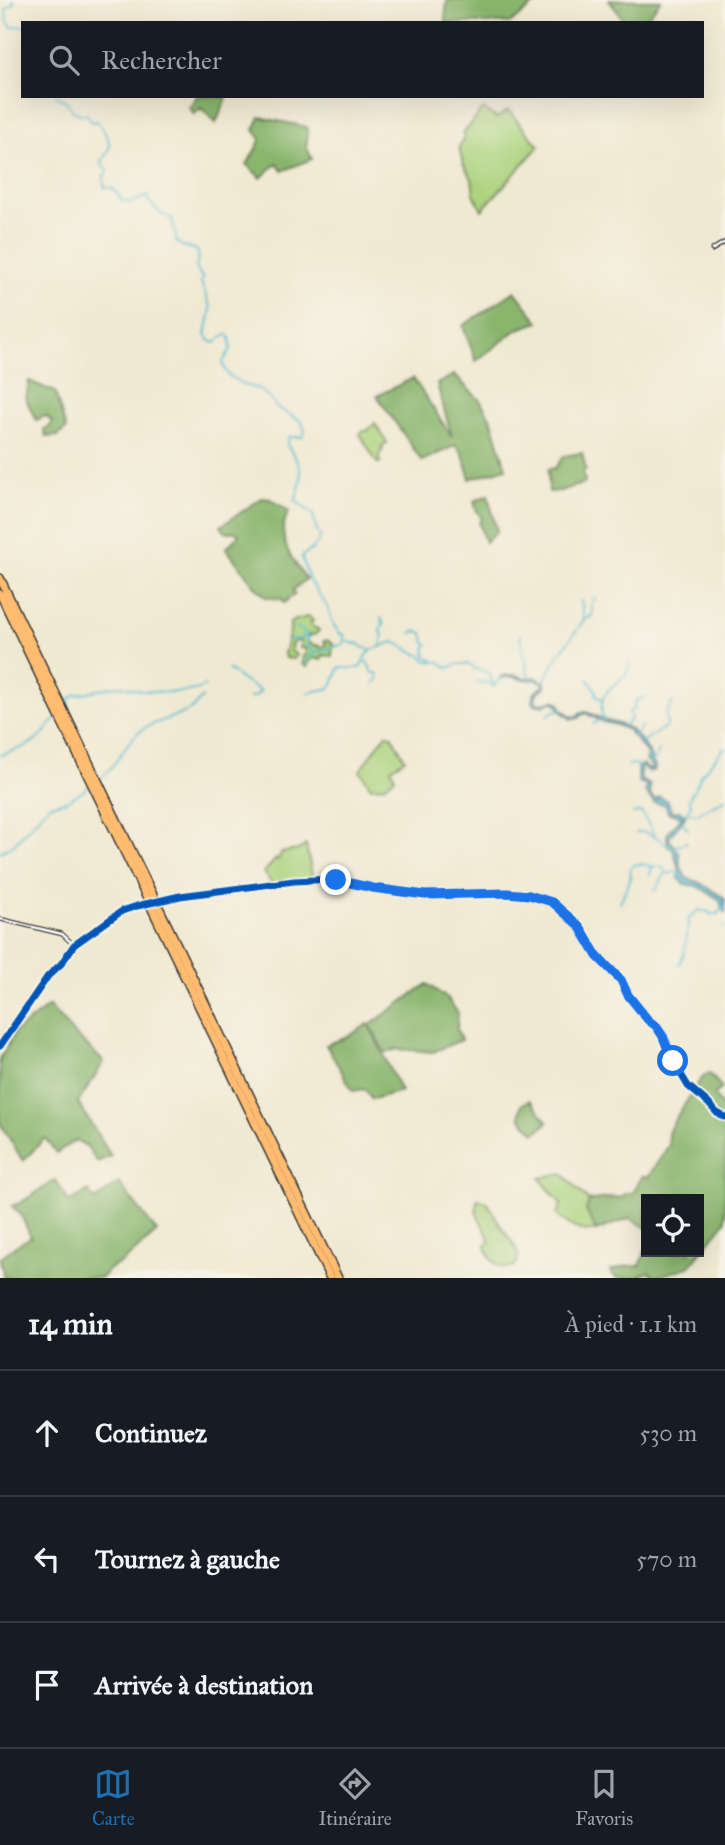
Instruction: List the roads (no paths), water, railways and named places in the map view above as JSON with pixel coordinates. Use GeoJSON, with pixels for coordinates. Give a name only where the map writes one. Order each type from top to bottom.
{"type":"FeatureCollection","features":[{"type":"Feature","properties":{"kind":"highway"},"geometry":{"type":"LineString","coordinates":[[0,578],[338,1278]]}},
{"type":"Feature","properties":{"kind":"highway"},"geometry":{"type":"LineString","coordinates":[[0,594],[330,1278]]}},
{"type":"Feature","properties":{"kind":"street"},"geometry":{"type":"LineString","coordinates":[[712,250],[725,242]]}},
{"type":"Feature","properties":{"kind":"street"},"geometry":{"type":"LineString","coordinates":[[0,1046],[48,976],[74,946],[122,911],[149,903],[276,883],[333,879],[425,895],[529,895],[547,899],[579,926],[597,956],[621,980],[628,995],[663,1036],[671,1058],[688,1086],[725,1117]]}},
{"type":"Feature","properties":{"kind":"street"},"geometry":{"type":"LineString","coordinates":[[0,919],[62,934],[74,946]]}},
{"type":"Feature","properties":{"kind":"water"},"geometry":{"type":"Polygon","coordinates":[[[502,676],[535,677],[545,682],[545,687],[536,696],[535,701],[539,704],[554,700],[572,717],[581,712],[589,713],[627,727],[637,736],[655,766],[655,770],[649,772],[642,767],[640,769],[641,780],[650,785],[650,794],[656,800],[659,797],[668,801],[671,811],[686,814],[669,839],[679,852],[680,865],[686,878],[723,897],[725,912],[717,898],[697,886],[685,884],[678,877],[680,873],[674,851],[668,847],[667,836],[682,816],[668,813],[665,804],[654,803],[645,791],[647,786],[639,782],[637,767],[643,764],[648,769],[652,767],[646,760],[647,754],[628,730],[586,713],[571,719],[555,702],[542,706],[535,704],[532,701],[533,695],[544,686],[543,682],[510,677],[499,679],[502,676]]]}},
{"type":"Feature","properties":{"kind":"waterway"},"geometry":{"type":"LineString","coordinates":[[14,0],[13,5],[6,9],[7,21],[12,27],[21,26]]}},
{"type":"Feature","properties":{"kind":"waterway"},"geometry":{"type":"LineString","coordinates":[[60,98],[66,101],[74,112],[86,114],[92,122],[97,121],[107,136],[110,146],[102,162],[108,171],[104,176],[104,187],[114,189],[122,201],[132,202],[148,196],[148,201],[158,211],[172,218],[177,243],[197,250],[196,270],[203,278],[201,282],[211,309],[206,335],[215,343],[226,334],[230,337],[231,349],[223,365],[228,375],[244,385],[259,389],[277,408],[301,421],[304,435],[289,437],[287,445],[298,462],[300,472],[296,501],[313,514],[320,536],[316,545],[302,558],[309,580],[346,641]]}},
{"type":"Feature","properties":{"kind":"waterway"},"geometry":{"type":"LineString","coordinates":[[585,619],[592,616],[592,603],[595,598]]}},
{"type":"Feature","properties":{"kind":"waterway"},"geometry":{"type":"LineString","coordinates":[[544,681],[584,620],[581,601]]}},
{"type":"Feature","properties":{"kind":"waterway"},"geometry":{"type":"LineString","coordinates":[[381,618],[384,625],[380,629],[383,635],[381,645]]}},
{"type":"Feature","properties":{"kind":"waterway"},"geometry":{"type":"LineString","coordinates":[[294,627],[307,634],[307,646],[315,653],[344,644],[345,641],[358,643],[367,649],[394,642],[427,661],[440,662],[448,668],[468,664],[485,671],[490,674],[493,687],[501,677]]}},
{"type":"Feature","properties":{"kind":"waterway"},"geometry":{"type":"LineString","coordinates":[[411,633],[423,633],[428,645],[425,648],[426,656],[433,660]]}},
{"type":"Feature","properties":{"kind":"waterway"},"geometry":{"type":"LineString","coordinates":[[520,635],[530,677]]}},
{"type":"Feature","properties":{"kind":"waterway"},"geometry":{"type":"LineString","coordinates":[[289,639],[300,639],[302,636],[307,639]]}},
{"type":"Feature","properties":{"kind":"waterway"},"geometry":{"type":"LineString","coordinates":[[308,693],[330,688],[339,668],[360,668],[371,651]]}},
{"type":"Feature","properties":{"kind":"waterway"},"geometry":{"type":"LineString","coordinates":[[305,665],[306,660],[315,653]]}},
{"type":"Feature","properties":{"kind":"waterway"},"geometry":{"type":"LineString","coordinates":[[367,661],[372,672],[378,674],[378,680],[374,684]]}},
{"type":"Feature","properties":{"kind":"waterway"},"geometry":{"type":"LineString","coordinates":[[604,720],[601,713],[604,697],[625,675],[630,664]]}},
{"type":"Feature","properties":{"kind":"waterway"},"geometry":{"type":"LineString","coordinates":[[228,669],[261,691]]}},
{"type":"Feature","properties":{"kind":"waterway"},"geometry":{"type":"LineString","coordinates":[[588,679],[596,690],[596,696],[602,699]]}},
{"type":"Feature","properties":{"kind":"waterway"},"geometry":{"type":"LineString","coordinates":[[477,682],[489,683]]}},
{"type":"Feature","properties":{"kind":"waterway"},"geometry":{"type":"LineString","coordinates":[[68,712],[70,698],[107,688],[122,686],[145,691],[175,692],[191,691],[205,686]]}},
{"type":"Feature","properties":{"kind":"waterway"},"geometry":{"type":"LineString","coordinates":[[249,698],[259,692]]}},
{"type":"Feature","properties":{"kind":"waterway"},"geometry":{"type":"LineString","coordinates":[[101,778],[138,733],[152,724],[191,709],[202,697]]}},
{"type":"Feature","properties":{"kind":"waterway"},"geometry":{"type":"LineString","coordinates":[[626,726],[631,720],[629,712],[634,709],[636,700],[643,698]]}},
{"type":"Feature","properties":{"kind":"waterway"},"geometry":{"type":"LineString","coordinates":[[642,742],[667,726],[666,714],[673,702]]}},
{"type":"Feature","properties":{"kind":"waterway"},"geometry":{"type":"LineString","coordinates":[[547,717],[551,712],[561,709]]}},
{"type":"Feature","properties":{"kind":"waterway"},"geometry":{"type":"LineString","coordinates":[[0,755],[32,743],[56,719]]}},
{"type":"Feature","properties":{"kind":"waterway"},"geometry":{"type":"LineString","coordinates":[[593,724],[600,720]]}},
{"type":"Feature","properties":{"kind":"waterway"},"geometry":{"type":"LineString","coordinates":[[634,737],[642,726]]}},
{"type":"Feature","properties":{"kind":"waterway"},"geometry":{"type":"LineString","coordinates":[[686,814],[691,805],[689,799],[699,777],[725,747]]}},
{"type":"Feature","properties":{"kind":"waterway"},"geometry":{"type":"LineString","coordinates":[[652,763],[659,750]]}},
{"type":"Feature","properties":{"kind":"waterway"},"geometry":{"type":"LineString","coordinates":[[628,765],[636,764],[639,767]]}},
{"type":"Feature","properties":{"kind":"waterway"},"geometry":{"type":"LineString","coordinates":[[0,852],[13,845],[49,805],[66,801],[89,785]]}},
{"type":"Feature","properties":{"kind":"waterway"},"geometry":{"type":"LineString","coordinates":[[688,813],[697,814],[725,799]]}},
{"type":"Feature","properties":{"kind":"waterway"},"geometry":{"type":"LineString","coordinates":[[633,814],[641,812],[656,838],[668,845]]}},
{"type":"Feature","properties":{"kind":"waterway"},"geometry":{"type":"LineString","coordinates":[[682,822],[688,829]]}},
{"type":"Feature","properties":{"kind":"waterway"},"geometry":{"type":"LineString","coordinates":[[636,833],[645,832],[654,837]]}},
{"type":"Feature","properties":{"kind":"waterway"},"geometry":{"type":"LineString","coordinates":[[675,847],[687,842]]}},
{"type":"Feature","properties":{"kind":"waterway"},"geometry":{"type":"LineString","coordinates":[[620,903],[634,865],[661,866],[667,873],[674,871],[681,876]]}},
{"type":"Feature","properties":{"kind":"waterway"},"geometry":{"type":"LineString","coordinates":[[650,875],[652,867]]}},
{"type":"Feature","properties":{"kind":"waterway"},"geometry":{"type":"LineString","coordinates":[[655,891],[665,874]]}},
{"type":"Feature","properties":{"kind":"waterway"},"geometry":{"type":"LineString","coordinates":[[679,965],[684,954],[689,918],[699,910],[719,914],[725,908]]}}]}
